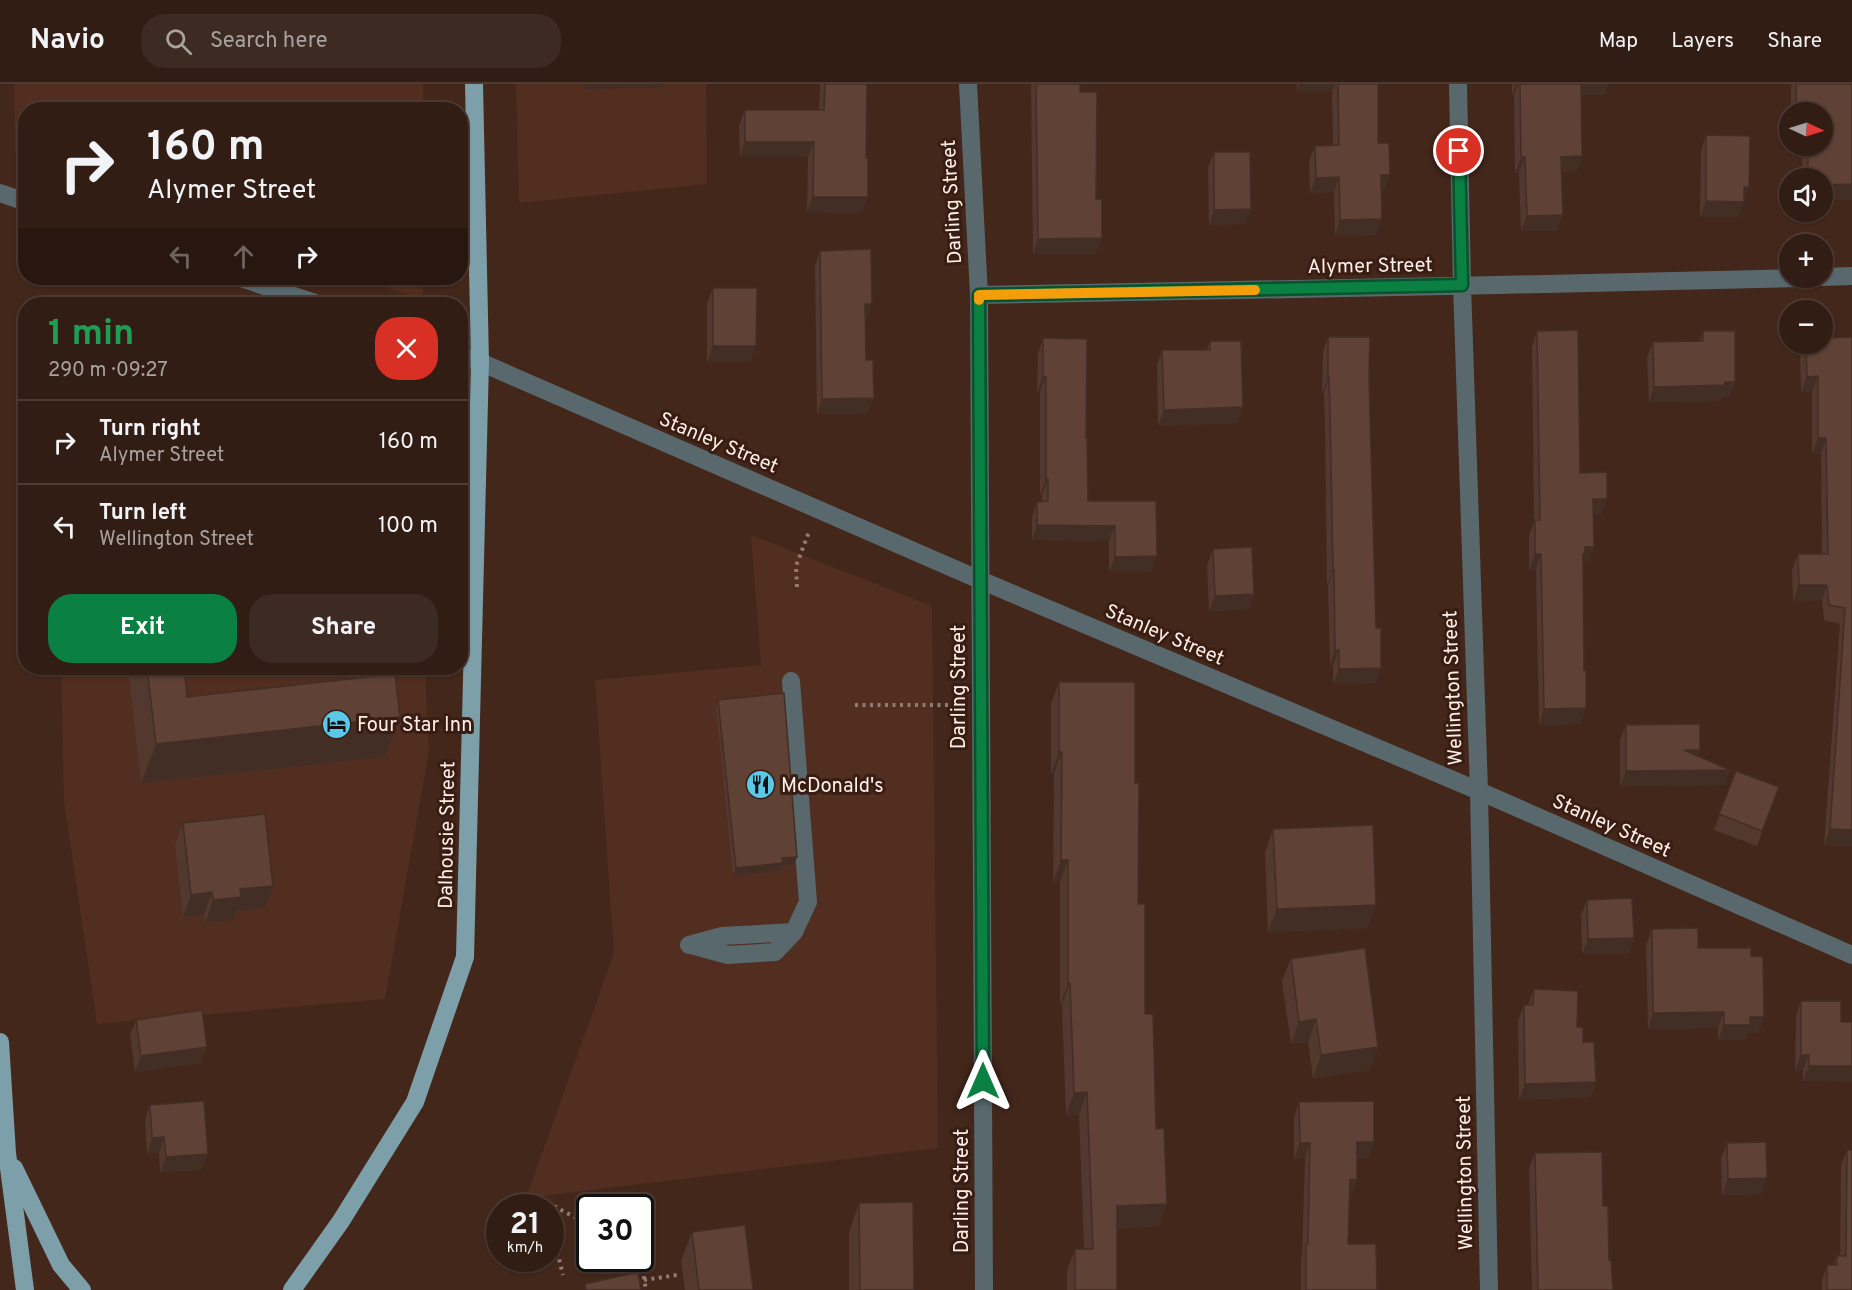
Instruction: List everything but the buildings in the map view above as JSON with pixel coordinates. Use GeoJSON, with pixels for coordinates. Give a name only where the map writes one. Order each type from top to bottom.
{"type":"FeatureCollection","features":[{"type":"Feature","properties":{"kind":"main road","name":"Dalhousie Street"},"geometry":{"type":"LineString","coordinates":[[292,1290],[341,1221],[415,1102],[465,957],[480,362],[474,84]]}},
{"type":"Feature","properties":{"kind":"main road"},"geometry":{"type":"LineString","coordinates":[[0,1042],[7,1153],[26,1290]]}},
{"type":"Feature","properties":{"kind":"main road"},"geometry":{"type":"LineString","coordinates":[[7,1153],[61,1265],[82,1290]]}},
{"type":"Feature","properties":{"kind":"street","name":"Darling Street"},"geometry":{"type":"LineString","coordinates":[[968,84],[979,295],[984,1290]]}},
{"type":"Feature","properties":{"kind":"street","name":"Wellington Street"},"geometry":{"type":"LineString","coordinates":[[1458,84],[1462,285],[1479,790],[1489,1290]]}},
{"type":"Feature","properties":{"kind":"street"},"geometry":{"type":"LineString","coordinates":[[0,193],[18,199]]}},
{"type":"Feature","properties":{"kind":"street"},"geometry":{"type":"LineString","coordinates":[[1833,277],[1852,276]]}},
{"type":"Feature","properties":{"kind":"street","name":"Alymer Street"},"geometry":{"type":"LineString","coordinates":[[979,295],[1779,278]]}},
{"type":"Feature","properties":{"kind":"street"},"geometry":{"type":"LineString","coordinates":[[262,285],[297,297]]}},
{"type":"Feature","properties":{"kind":"street","name":"Stanley Street"},"geometry":{"type":"LineString","coordinates":[[468,358],[980,580],[1479,790],[1852,955]]}},
{"type":"Feature","properties":{"kind":"street"},"geometry":{"type":"LineString","coordinates":[[689,945],[722,936],[794,932],[808,902],[791,681]]}},
{"type":"Feature","properties":{"kind":"path"},"geometry":{"type":"LineString","coordinates":[[797,587],[796,566],[818,509]]}},
{"type":"Feature","properties":{"kind":"path"},"geometry":{"type":"LineString","coordinates":[[855,705],[981,704]]}},
{"type":"Feature","properties":{"kind":"path"},"geometry":{"type":"LineString","coordinates":[[643,1272],[646,1290]]}},
{"type":"Feature","properties":{"kind":"path"},"geometry":{"type":"LineString","coordinates":[[644,1280],[677,1275]]}},
{"type":"Feature","properties":{"kind":"shaded area"},"geometry":{"type":"Polygon","coordinates":[[[14,84],[423,84],[423,102],[18,102],[18,153],[15,152],[14,84]]]}},
{"type":"Feature","properties":{"kind":"shaded area"},"geometry":{"type":"Polygon","coordinates":[[[516,84],[706,84],[707,184],[519,203],[516,84]]]}},
{"type":"Feature","properties":{"kind":"shaded area"},"geometry":{"type":"Polygon","coordinates":[[[379,285],[423,285],[423,297],[414,297],[379,285]]]}},
{"type":"Feature","properties":{"kind":"shaded area"},"geometry":{"type":"Polygon","coordinates":[[[751,535],[932,606],[938,1148],[559,1194],[527,1194],[614,953],[595,680],[761,665],[751,535]]]}},
{"type":"Feature","properties":{"kind":"shaded area"},"geometry":{"type":"Polygon","coordinates":[[[61,675],[425,675],[429,751],[385,999],[97,1024],[64,801],[61,675]]]}},
{"type":"Feature","properties":{"kind":"slow traffic"},"geometry":{"type":"LineString","coordinates":[[979,300],[979,295],[1255,290]]}},
{"type":"Feature","properties":{"kind":"place","name":"Four Star Inn"},"geometry":{"type":"Point","coordinates":[336,724]}},
{"type":"Feature","properties":{"kind":"place","name":"McDonald's"},"geometry":{"type":"Point","coordinates":[760,785]}},
{"type":"Feature","properties":{"kind":"route"},"geometry":{"type":"LineString","coordinates":[[983,1081],[979,295],[1462,285],[1459,151]]}}]}
